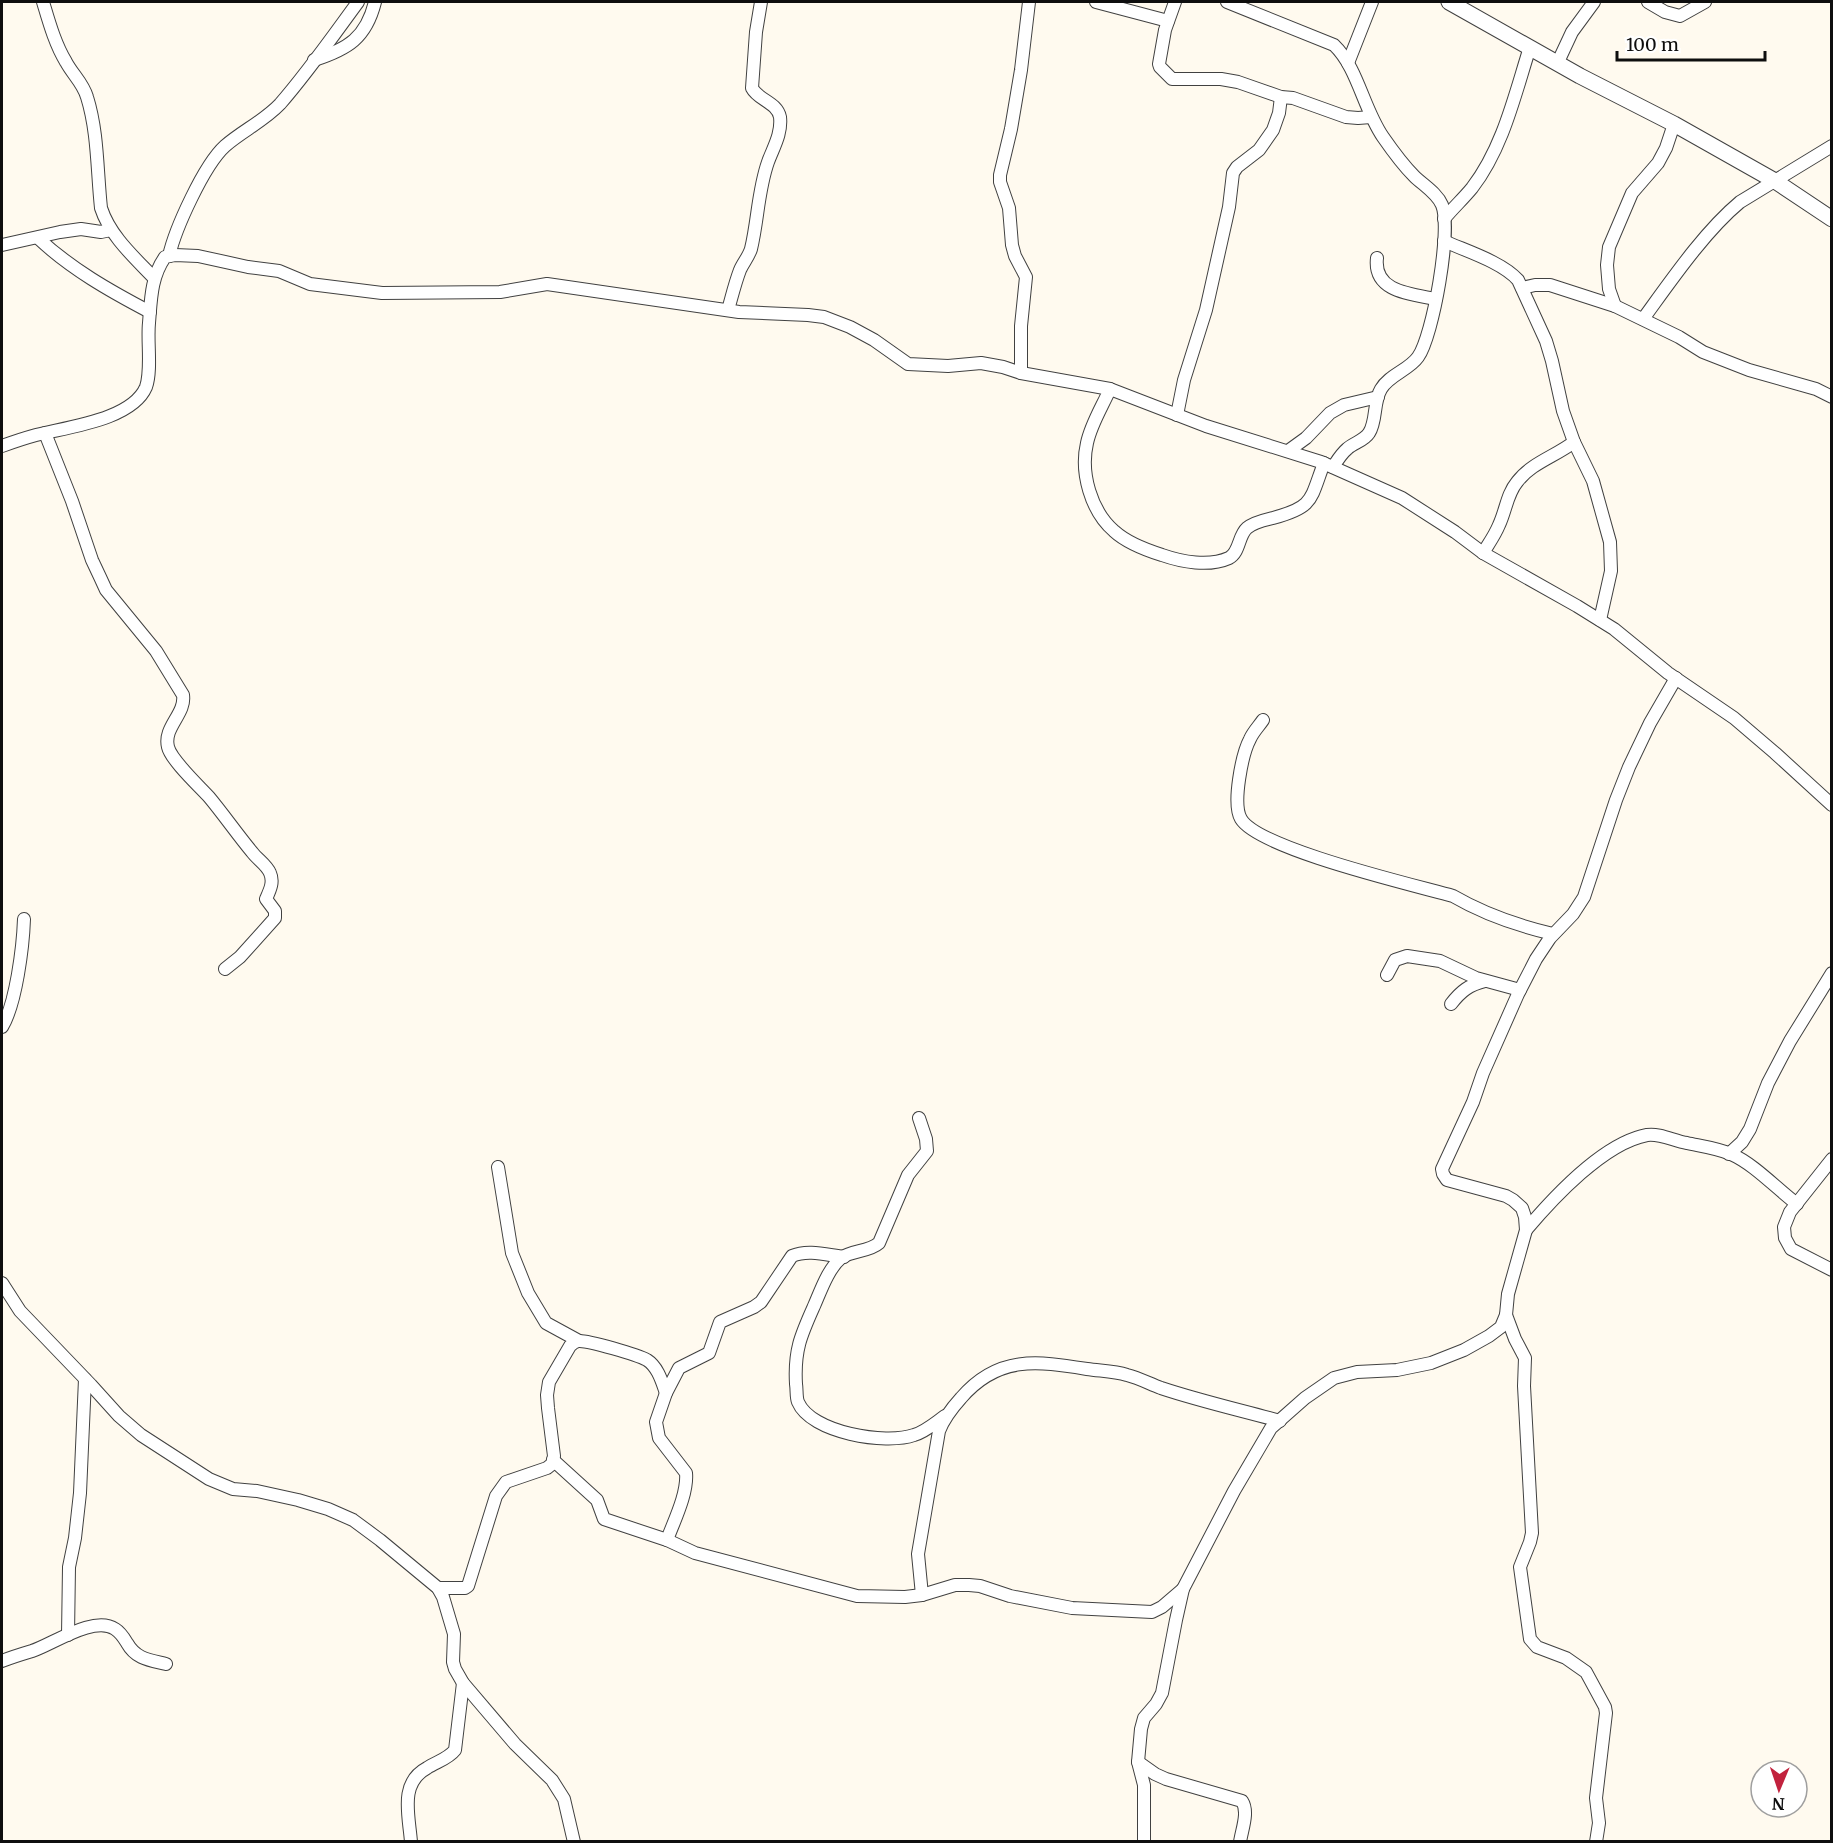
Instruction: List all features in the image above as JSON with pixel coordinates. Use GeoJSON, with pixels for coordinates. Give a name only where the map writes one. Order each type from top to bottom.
{"type":"FeatureCollection","features":[{"type":"Feature","properties":{"kind":"street"},"geometry":{"type":"LineString","coordinates":[[43,2],[61,52],[83,85],[88,98],[93,120],[101,208],[105,221],[154,278]]}},
{"type":"Feature","properties":{"kind":"street"},"geometry":{"type":"LineString","coordinates":[[169,256],[181,219],[218,152],[278,106],[358,2]]}},
{"type":"Feature","properties":{"kind":"street"},"geometry":{"type":"LineString","coordinates":[[314,60],[337,53],[350,45],[363,29],[375,2]]}},
{"type":"Feature","properties":{"kind":"street"},"geometry":{"type":"LineString","coordinates":[[728,310],[740,272],[750,251],[761,191],[768,162],[777,143],[780,123],[774,106],[754,92],[752,88],[756,32],[761,2]]}},
{"type":"Feature","properties":{"kind":"street"},"geometry":{"type":"LineString","coordinates":[[1022,373],[1021,326],[1026,277],[1012,245],[1009,208],[1000,183],[1000,175],[1021,70],[1029,2]]}},
{"type":"Feature","properties":{"kind":"street"},"geometry":{"type":"LineString","coordinates":[[1096,2],[1168,21]]}},
{"type":"Feature","properties":{"kind":"street"},"geometry":{"type":"LineString","coordinates":[[1175,2],[1168,21],[1159,64],[1172,79],[1221,79],[1238,82],[1346,117],[1371,117]]}},
{"type":"Feature","properties":{"kind":"street"},"geometry":{"type":"LineString","coordinates":[[1110,389],[1086,444],[1084,463],[1087,483],[1096,506],[1105,522],[1115,532],[1142,548],[1176,560],[1198,563],[1222,560],[1232,556],[1237,549],[1240,537],[1248,527],[1301,509],[1310,500],[1328,465],[1348,448],[1365,438],[1370,431],[1379,391],[1385,383],[1416,360],[1423,350],[1442,267],[1443,207],[1439,200],[1403,164],[1381,134],[1341,51],[1334,45],[1227,2]]}},
{"type":"Feature","properties":{"kind":"street"},"geometry":{"type":"LineString","coordinates":[[1348,63],[1372,2]]}},
{"type":"Feature","properties":{"kind":"street"},"geometry":{"type":"LineString","coordinates":[[1449,2],[1580,76],[1674,124],[1774,181],[1832,219]]}},
{"type":"Feature","properties":{"kind":"street"},"geometry":{"type":"LineString","coordinates":[[1558,62],[1577,25],[1594,2]]}},
{"type":"Feature","properties":{"kind":"street"},"geometry":{"type":"LineString","coordinates":[[1648,2],[1665,12],[1680,15],[1705,2]]}},
{"type":"Feature","properties":{"kind":"street"},"geometry":{"type":"LineString","coordinates":[[1444,219],[1472,187],[1489,161],[1501,135],[1530,47]]}},
{"type":"Feature","properties":{"kind":"street"},"geometry":{"type":"LineString","coordinates":[[1177,415],[1184,380],[1206,310],[1229,207],[1233,173],[1237,167],[1259,150],[1273,130],[1279,113],[1281,97]]}},
{"type":"Feature","properties":{"kind":"street"},"geometry":{"type":"LineString","coordinates":[[1615,306],[1608,273],[1609,247],[1632,194],[1658,163],[1674,124]]}},
{"type":"Feature","properties":{"kind":"street"},"geometry":{"type":"LineString","coordinates":[[1643,319],[1727,213],[1740,202],[1832,146]]}},
{"type":"Feature","properties":{"kind":"street"},"geometry":{"type":"LineString","coordinates":[[2,245],[38,238],[54,232],[81,229],[101,232],[111,230]]}},
{"type":"Feature","properties":{"kind":"street"},"geometry":{"type":"LineString","coordinates":[[38,238],[70,265],[150,312]]}},
{"type":"Feature","properties":{"kind":"street"},"geometry":{"type":"LineString","coordinates":[[1444,242],[1513,274],[1522,288],[1546,341],[1563,411],[1574,442],[1593,481],[1610,542],[1611,571],[1600,620]]}},
{"type":"Feature","properties":{"kind":"street"},"geometry":{"type":"LineString","coordinates":[[2,446],[45,433],[93,423],[141,397],[147,385],[152,283],[165,257],[175,255],[198,256],[279,271],[310,284],[373,292],[416,294],[500,292],[547,284],[746,313],[824,317],[864,333],[908,364],[948,366],[981,363],[1110,389],[1206,426],[1328,465],[1402,498],[1483,553],[1614,629],[1676,678],[1734,718],[1832,805]]}},
{"type":"Feature","properties":{"kind":"street"},"geometry":{"type":"LineString","coordinates":[[1377,258],[1378,272],[1385,284],[1408,293],[1436,299]]}},
{"type":"Feature","properties":{"kind":"street"},"geometry":{"type":"LineString","coordinates":[[1522,288],[1550,285],[1615,306],[1679,337],[1703,352],[1749,370],[1816,389],[1832,397]]}},
{"type":"Feature","properties":{"kind":"street"},"geometry":{"type":"LineString","coordinates":[[1288,451],[1306,438],[1330,413],[1344,405],[1378,397]]}},
{"type":"Feature","properties":{"kind":"street"},"geometry":{"type":"LineString","coordinates":[[45,433],[72,501],[92,561],[103,583],[156,651],[183,695],[184,702],[167,739],[170,753],[270,872],[272,884],[266,899],[275,911],[276,918],[240,957],[225,969]]}},
{"type":"Feature","properties":{"kind":"street"},"geometry":{"type":"LineString","coordinates":[[1483,553],[1499,525],[1509,495],[1516,483],[1531,469],[1574,442]]}},
{"type":"Feature","properties":{"kind":"street"},"geometry":{"type":"LineString","coordinates":[[1144,1842],[1144,1785],[1138,1762],[1141,1730],[1144,1718],[1156,1704],[1162,1692],[1183,1589],[1234,1491],[1271,1428],[1305,1398],[1335,1378],[1357,1372],[1397,1370],[1431,1364],[1464,1350],[1501,1327],[1506,1315],[1508,1294],[1526,1230],[1522,1208],[1513,1200],[1493,1192],[1453,1183],[1447,1180],[1442,1171],[1520,990],[1536,959],[1553,934],[1573,914],[1584,897],[1629,767],[1650,723],[1676,678]]}},
{"type":"Feature","properties":{"kind":"street"},"geometry":{"type":"LineString","coordinates":[[1263,720],[1249,740],[1243,762],[1237,804],[1239,816],[1245,825],[1303,852],[1357,870],[1454,896],[1464,903],[1524,927],[1553,934]]}},
{"type":"Feature","properties":{"kind":"street"},"geometry":{"type":"LineString","coordinates":[[2,1027],[11,1006],[21,956],[24,919]]}},
{"type":"Feature","properties":{"kind":"street"},"geometry":{"type":"LineString","coordinates":[[1387,975],[1395,960],[1407,956],[1440,962],[1485,981],[1520,990]]}},
{"type":"Feature","properties":{"kind":"street"},"geometry":{"type":"LineString","coordinates":[[1729,1154],[1742,1142],[1750,1129],[1768,1083],[1790,1041],[1832,973]]}},
{"type":"Feature","properties":{"kind":"street"},"geometry":{"type":"LineString","coordinates":[[1451,1004],[1467,987],[1485,981]]}},
{"type":"Feature","properties":{"kind":"street"},"geometry":{"type":"LineString","coordinates":[[919,1118],[927,1151],[908,1175],[879,1243],[844,1257],[834,1266],[799,1339],[795,1367],[799,1404],[815,1420],[844,1434],[903,1438],[913,1436],[946,1415],[979,1379],[1009,1366],[1032,1363],[1060,1364],[1128,1375],[1160,1388],[1280,1421]]}},
{"type":"Feature","properties":{"kind":"street"},"geometry":{"type":"LineString","coordinates":[[1526,1230],[1571,1181],[1612,1149],[1648,1135],[1729,1154],[1752,1168],[1797,1204]]}},
{"type":"Feature","properties":{"kind":"street"},"geometry":{"type":"LineString","coordinates":[[1832,1159],[1790,1212],[1784,1227],[1785,1238],[1791,1249],[1832,1270]]}},
{"type":"Feature","properties":{"kind":"street"},"geometry":{"type":"LineString","coordinates":[[498,1167],[512,1253],[528,1293],[546,1323],[579,1341],[596,1343],[647,1360],[660,1378],[666,1393]]}},
{"type":"Feature","properties":{"kind":"street"},"geometry":{"type":"LineString","coordinates":[[667,1540],[687,1482],[686,1473],[659,1438],[657,1422],[666,1393],[679,1368],[709,1353],[720,1322],[760,1302],[792,1256],[810,1252],[844,1257]]}},
{"type":"Feature","properties":{"kind":"street"},"geometry":{"type":"LineString","coordinates":[[2,1282],[20,1311],[119,1416],[141,1434],[208,1479],[233,1489],[257,1491],[298,1500],[353,1520],[438,1588],[454,1634],[455,1669],[463,1683],[515,1744],[552,1780],[564,1799],[574,1842]]}},
{"type":"Feature","properties":{"kind":"street"},"geometry":{"type":"LineString","coordinates":[[1506,1315],[1525,1358],[1524,1386],[1532,1533],[1520,1567],[1530,1639],[1537,1647],[1566,1658],[1586,1672],[1605,1707],[1596,1798],[1600,1838]]}},
{"type":"Feature","properties":{"kind":"street"},"geometry":{"type":"LineString","coordinates":[[579,1341],[570,1346],[549,1382],[548,1408],[554,1460],[597,1500],[604,1519],[667,1540],[695,1553],[857,1596],[878,1598],[922,1595],[943,1588],[969,1585],[980,1586],[1010,1596],[1072,1608],[1152,1612],[1162,1607],[1183,1589]]}},
{"type":"Feature","properties":{"kind":"street"},"geometry":{"type":"LineString","coordinates":[[68,1635],[69,1567],[79,1502],[85,1379]]}},
{"type":"Feature","properties":{"kind":"street"},"geometry":{"type":"LineString","coordinates":[[922,1595],[918,1554],[939,1431],[946,1415]]}},
{"type":"Feature","properties":{"kind":"street"},"geometry":{"type":"LineString","coordinates":[[438,1588],[468,1586],[496,1496],[502,1485],[511,1479],[547,1468],[554,1460]]}},
{"type":"Feature","properties":{"kind":"street"},"geometry":{"type":"LineString","coordinates":[[2,1661],[68,1635],[103,1625],[116,1629],[140,1658],[166,1664]]}},
{"type":"Feature","properties":{"kind":"street"},"geometry":{"type":"LineString","coordinates":[[411,1842],[409,1787],[415,1776],[455,1750],[463,1683]]}},
{"type":"Feature","properties":{"kind":"street"},"geometry":{"type":"LineString","coordinates":[[1138,1762],[1166,1779],[1242,1800],[1245,1813],[1240,1842]]}}]}
